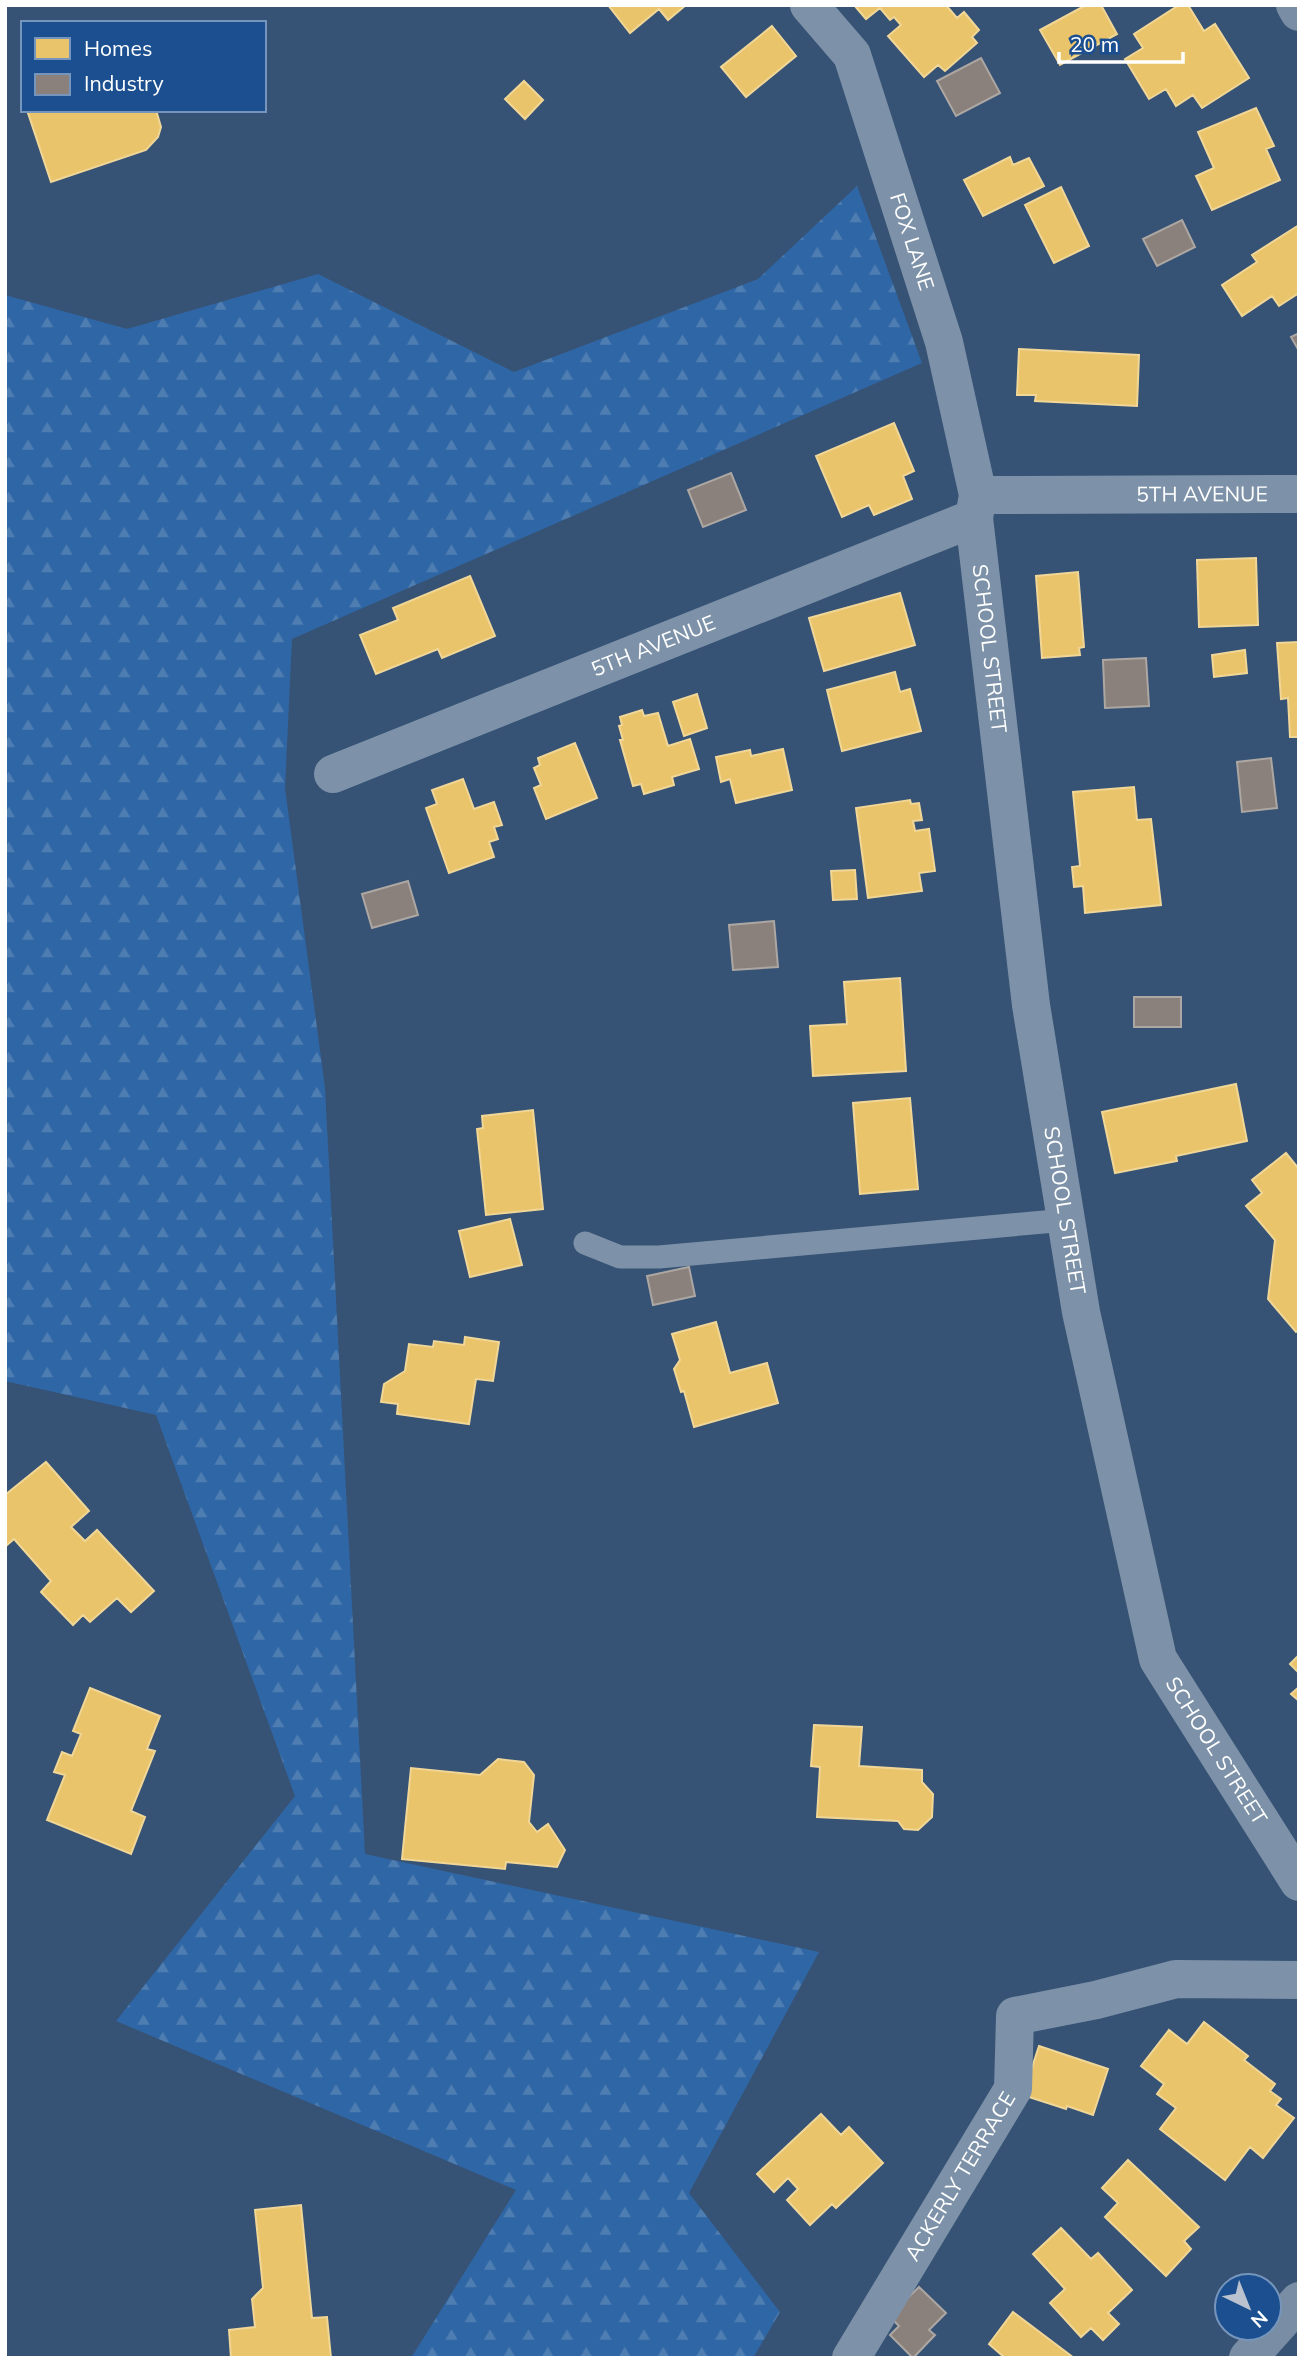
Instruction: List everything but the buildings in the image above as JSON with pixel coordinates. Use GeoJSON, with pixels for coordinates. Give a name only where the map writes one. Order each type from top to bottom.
{"type":"FeatureCollection","features":[{"type":"Feature","properties":{"kind":"street","name":"FOX LANE"},"geometry":{"type":"LineString","coordinates":[[809,5],[852,55],[944,342],[976,507]]}},
{"type":"Feature","properties":{"kind":"street"},"geometry":{"type":"LineString","coordinates":[[1295,5],[1299,12]]}},
{"type":"Feature","properties":{"kind":"street","name":"5TH AVENUE"},"geometry":{"type":"LineString","coordinates":[[333,774],[976,507],[1299,494]]}},
{"type":"Feature","properties":{"kind":"street","name":"SCHOOL STREET"},"geometry":{"type":"LineString","coordinates":[[976,507],[1027,980],[1081,1312],[1158,1659],[1299,1882]]}},
{"type":"Feature","properties":{"kind":"street","name":"ACKERLY TERRACE"},"geometry":{"type":"LineString","coordinates":[[851,2358],[1013,2089],[1015,2016],[1096,2000],[1176,1979],[1299,1980]]}},
{"type":"Feature","properties":{"kind":"street"},"geometry":{"type":"LineString","coordinates":[[1248,2358],[1299,2301]]}},
{"type":"Feature","properties":{"kind":"lane"},"geometry":{"type":"LineString","coordinates":[[585,1243],[620,1257],[659,1257],[1066,1220]]}},
{"type":"Feature","properties":{"kind":"green space"},"geometry":{"type":"Polygon","coordinates":[[[857,186],[922,363],[292,639],[285,788],[325,1088],[365,1854],[819,1952],[689,2193],[780,2312],[753,2358],[411,2358],[516,2190],[116,2021],[295,1796],[156,1415],[5,1381],[5,295],[127,329],[318,274],[514,372],[758,279],[857,186]]]}}]}
